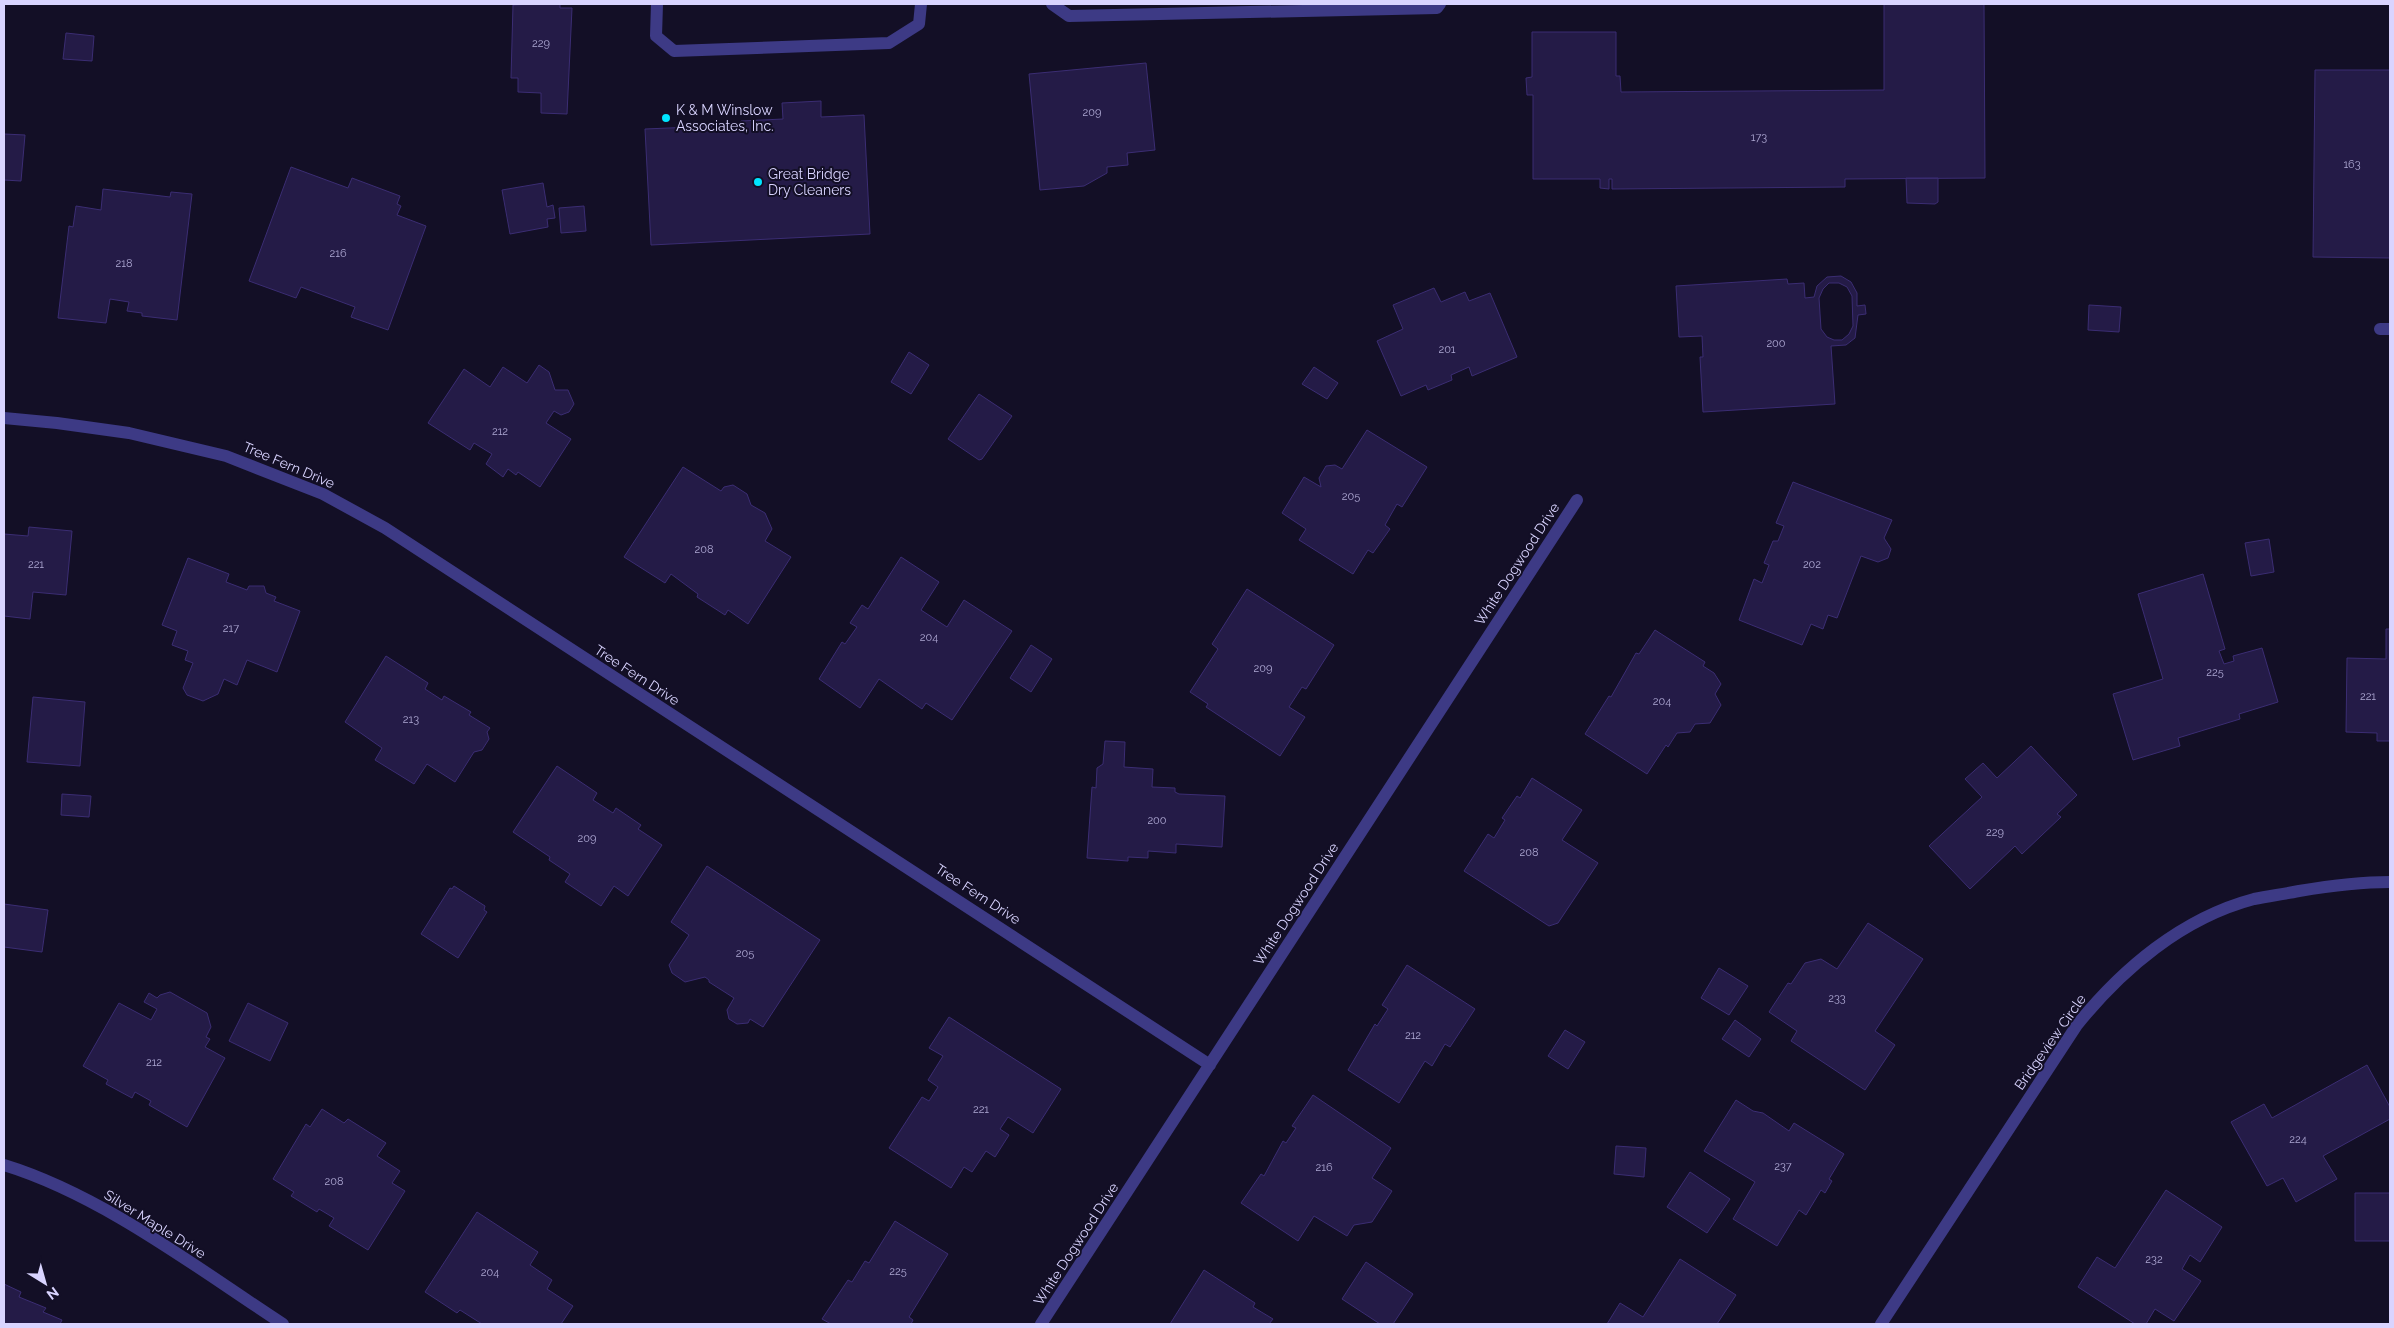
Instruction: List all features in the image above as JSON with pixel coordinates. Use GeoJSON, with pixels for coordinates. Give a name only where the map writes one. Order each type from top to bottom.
{"type":"FeatureCollection","features":[{"type":"Feature","properties":{"kind":"street"},"geometry":{"type":"LineString","coordinates":[[657,4],[656,36],[674,51],[890,43],[919,24],[921,4]]}},
{"type":"Feature","properties":{"kind":"street"},"geometry":{"type":"LineString","coordinates":[[1052,4],[1069,16],[1437,8],[1440,4]]}},
{"type":"Feature","properties":{"kind":"street","name":"Tree Fern Drive"},"geometry":{"type":"LineString","coordinates":[[4,418],[129,433],[226,456],[323,494],[385,528],[1210,1065]]}},
{"type":"Feature","properties":{"kind":"street","name":"White Dogwood Drive"},"geometry":{"type":"LineString","coordinates":[[1041,1324],[1577,500]]}},
{"type":"Feature","properties":{"kind":"street","name":"Bridgeview Circle"},"geometry":{"type":"LineString","coordinates":[[1881,1324],[2077,1026],[2096,1002],[2138,961],[2187,926],[2208,916],[2254,900],[2367,882],[2390,882]]}},
{"type":"Feature","properties":{"kind":"street","name":"Silver Maple Drive"},"geometry":{"type":"LineString","coordinates":[[4,1165],[38,1177],[88,1200],[283,1324]]}},
{"type":"Feature","properties":{"kind":"building"},"geometry":{"type":"Polygon","coordinates":[[[560,4],[560,8],[572,8],[567,114],[541,113],[541,93],[518,92],[518,78],[511,78],[513,5],[560,4]]]}},
{"type":"Feature","properties":{"kind":"building"},"geometry":{"type":"Polygon","coordinates":[[[1884,4],[1984,4],[1985,178],[1845,179],[1845,187],[1612,189],[1612,179],[1609,179],[1609,189],[1600,188],[1600,179],[1533,179],[1533,95],[1527,95],[1526,78],[1532,77],[1532,32],[1616,32],[1616,76],[1620,76],[1621,92],[1884,90],[1884,4]]]}},
{"type":"Feature","properties":{"kind":"building"},"geometry":{"type":"Polygon","coordinates":[[[66,33],[94,36],[92,61],[63,59],[66,33]]]}},
{"type":"Feature","properties":{"kind":"building"},"geometry":{"type":"Polygon","coordinates":[[[1146,63],[1155,150],[1127,153],[1128,165],[1107,167],[1107,173],[1084,186],[1040,190],[1029,74],[1146,63]]]}},
{"type":"Feature","properties":{"kind":"building"},"geometry":{"type":"Polygon","coordinates":[[[2315,70],[2390,70],[2390,258],[2313,257],[2315,70]]]}},
{"type":"Feature","properties":{"kind":"building","name":"Great Bridge Dry Cleaners"},"geometry":{"type":"Polygon","coordinates":[[[821,101],[821,117],[864,115],[870,234],[651,245],[645,129],[740,125],[741,121],[783,119],[782,103],[821,101]]]}},
{"type":"Feature","properties":{"kind":"building"},"geometry":{"type":"Polygon","coordinates":[[[4,134],[25,135],[21,181],[4,180],[4,134]]]}},
{"type":"Feature","properties":{"kind":"building"},"geometry":{"type":"Polygon","coordinates":[[[291,167],[348,188],[352,178],[400,196],[397,204],[401,206],[397,215],[426,226],[388,330],[351,317],[355,307],[301,287],[296,298],[249,281],[291,167]]]}},
{"type":"Feature","properties":{"kind":"building"},"geometry":{"type":"Polygon","coordinates":[[[1906,178],[1938,178],[1938,202],[1935,204],[1907,203],[1906,178]]]}},
{"type":"Feature","properties":{"kind":"building"},"geometry":{"type":"Polygon","coordinates":[[[543,183],[547,207],[553,205],[555,218],[547,219],[548,227],[510,234],[502,190],[543,183]]]}},
{"type":"Feature","properties":{"kind":"building"},"geometry":{"type":"Polygon","coordinates":[[[103,189],[170,197],[171,192],[192,194],[177,320],[142,316],[142,313],[127,311],[129,302],[110,299],[106,323],[58,318],[69,226],[73,227],[76,206],[101,210],[103,189]]]}},
{"type":"Feature","properties":{"kind":"building"},"geometry":{"type":"Polygon","coordinates":[[[584,206],[586,231],[561,233],[559,208],[584,206]]]}},
{"type":"Feature","properties":{"kind":"building"},"geometry":{"type":"Polygon","coordinates":[[[1841,276],[1851,282],[1857,293],[1857,306],[1865,305],[1866,314],[1858,315],[1855,338],[1846,345],[1831,346],[1835,404],[1703,412],[1700,357],[1703,357],[1702,336],[1679,337],[1676,286],[1787,279],[1788,284],[1804,283],[1805,298],[1814,297],[1817,286],[1827,277],[1841,276]],[[1829,283],[1823,289],[1819,298],[1821,329],[1827,337],[1834,340],[1842,340],[1849,334],[1853,326],[1852,296],[1847,287],[1839,283],[1829,283]]]}},
{"type":"Feature","properties":{"kind":"building"},"geometry":{"type":"Polygon","coordinates":[[[1434,288],[1441,302],[1465,292],[1469,301],[1490,293],[1517,357],[1472,376],[1469,367],[1451,375],[1452,380],[1428,390],[1426,385],[1401,396],[1377,341],[1403,329],[1393,305],[1434,288]]]}},
{"type":"Feature","properties":{"kind":"building"},"geometry":{"type":"Polygon","coordinates":[[[2089,305],[2121,307],[2119,332],[2088,330],[2089,305]]]}},
{"type":"Feature","properties":{"kind":"building"},"geometry":{"type":"Polygon","coordinates":[[[909,352],[929,365],[911,394],[891,382],[909,352]]]}},
{"type":"Feature","properties":{"kind":"building"},"geometry":{"type":"Polygon","coordinates":[[[539,365],[549,372],[555,390],[568,390],[574,404],[569,412],[561,415],[554,411],[546,423],[571,439],[540,487],[518,472],[516,475],[508,469],[503,477],[486,464],[492,454],[474,443],[470,450],[428,423],[464,369],[490,387],[503,367],[527,383],[539,365]]]}},
{"type":"Feature","properties":{"kind":"building"},"geometry":{"type":"Polygon","coordinates":[[[1314,367],[1338,383],[1327,399],[1302,384],[1314,367]]]}},
{"type":"Feature","properties":{"kind":"building"},"geometry":{"type":"Polygon","coordinates":[[[979,394],[1012,416],[982,459],[979,460],[948,439],[979,394]]]}},
{"type":"Feature","properties":{"kind":"building"},"geometry":{"type":"Polygon","coordinates":[[[1367,430],[1427,467],[1402,507],[1397,504],[1385,525],[1390,529],[1373,553],[1368,550],[1353,574],[1299,540],[1306,529],[1282,513],[1304,477],[1321,487],[1319,478],[1326,466],[1335,465],[1342,469],[1367,430]]]}},
{"type":"Feature","properties":{"kind":"building"},"geometry":{"type":"Polygon","coordinates":[[[683,467],[721,491],[724,487],[733,485],[747,494],[751,505],[765,513],[772,529],[765,541],[791,557],[748,624],[728,610],[725,615],[697,597],[698,594],[671,574],[665,583],[624,557],[683,467]]]}},
{"type":"Feature","properties":{"kind":"building"},"geometry":{"type":"Polygon","coordinates":[[[1793,482],[1892,520],[1884,538],[1891,549],[1888,558],[1878,562],[1861,556],[1837,618],[1828,615],[1823,629],[1811,624],[1802,645],[1739,620],[1754,579],[1762,583],[1769,565],[1764,563],[1773,541],[1778,541],[1784,526],[1776,523],[1793,482]]]}},
{"type":"Feature","properties":{"kind":"building"},"geometry":{"type":"Polygon","coordinates":[[[29,527],[72,531],[66,595],[33,592],[30,619],[4,616],[4,534],[28,536],[29,527]]]}},
{"type":"Feature","properties":{"kind":"building"},"geometry":{"type":"Polygon","coordinates":[[[2269,539],[2274,572],[2251,576],[2245,543],[2269,539]]]}},
{"type":"Feature","properties":{"kind":"building"},"geometry":{"type":"Polygon","coordinates":[[[901,557],[939,582],[921,610],[947,627],[964,600],[1012,631],[952,720],[926,703],[922,709],[879,679],[860,708],[819,679],[842,642],[845,644],[857,627],[850,623],[862,605],[868,609],[901,557]]]}},
{"type":"Feature","properties":{"kind":"building"},"geometry":{"type":"Polygon","coordinates":[[[188,558],[229,574],[226,582],[247,590],[249,586],[264,586],[266,593],[276,597],[274,601],[300,611],[277,672],[247,660],[237,685],[224,679],[218,694],[203,701],[187,695],[183,688],[193,663],[185,660],[188,651],[172,645],[177,631],[162,625],[188,558]]]}},
{"type":"Feature","properties":{"kind":"building"},"geometry":{"type":"Polygon","coordinates":[[[2203,574],[2225,649],[2219,651],[2224,664],[2234,661],[2233,656],[2262,648],[2278,702],[2239,714],[2240,719],[2178,738],[2180,746],[2133,760],[2113,694],[2163,679],[2138,594],[2203,574]]]}},
{"type":"Feature","properties":{"kind":"building"},"geometry":{"type":"Polygon","coordinates":[[[1247,589],[1334,645],[1306,689],[1302,687],[1289,707],[1305,717],[1280,756],[1206,707],[1208,704],[1190,692],[1218,649],[1212,644],[1247,589]]]}},
{"type":"Feature","properties":{"kind":"building"},"geometry":{"type":"Polygon","coordinates":[[[2386,629],[2390,629],[2390,741],[2377,741],[2377,733],[2346,732],[2347,658],[2386,659],[2386,629]]]}},
{"type":"Feature","properties":{"kind":"building"},"geometry":{"type":"Polygon","coordinates":[[[1655,630],[1705,662],[1703,666],[1714,673],[1721,684],[1715,694],[1721,705],[1710,723],[1695,724],[1690,732],[1677,733],[1668,747],[1666,745],[1647,774],[1585,734],[1609,696],[1611,697],[1636,653],[1639,654],[1655,630]]]}},
{"type":"Feature","properties":{"kind":"building"},"geometry":{"type":"Polygon","coordinates":[[[1031,645],[1052,659],[1031,692],[1010,678],[1031,645]]]}},
{"type":"Feature","properties":{"kind":"building"},"geometry":{"type":"Polygon","coordinates":[[[386,656],[428,683],[425,689],[442,700],[444,696],[471,712],[469,715],[490,728],[487,732],[489,739],[482,750],[474,752],[455,782],[427,764],[414,784],[375,760],[382,748],[345,722],[386,656]]]}},
{"type":"Feature","properties":{"kind":"building"},"geometry":{"type":"Polygon","coordinates":[[[33,697],[85,702],[80,766],[27,762],[33,697]]]}},
{"type":"Feature","properties":{"kind":"building"},"geometry":{"type":"Polygon","coordinates":[[[1105,741],[1125,742],[1124,767],[1153,769],[1152,787],[1175,788],[1175,792],[1179,794],[1225,796],[1222,847],[1176,844],[1176,853],[1148,851],[1148,858],[1128,857],[1128,861],[1087,858],[1092,787],[1096,788],[1097,768],[1103,764],[1105,741]]]}},
{"type":"Feature","properties":{"kind":"building"},"geometry":{"type":"Polygon","coordinates":[[[2031,746],[2077,795],[2057,814],[2061,817],[2022,854],[2015,846],[1970,889],[1929,846],[1982,797],[1965,779],[1983,763],[1997,778],[2031,746]]]}},
{"type":"Feature","properties":{"kind":"building"},"geometry":{"type":"Polygon","coordinates":[[[557,766],[597,793],[593,800],[613,813],[616,808],[641,825],[638,829],[662,845],[628,896],[614,886],[601,906],[565,882],[570,874],[549,860],[550,857],[513,832],[557,766]]]}},
{"type":"Feature","properties":{"kind":"building"},"geometry":{"type":"Polygon","coordinates":[[[1532,778],[1582,810],[1562,840],[1598,863],[1558,923],[1549,926],[1464,871],[1488,834],[1494,838],[1505,820],[1502,818],[1517,796],[1520,798],[1532,778]]]}},
{"type":"Feature","properties":{"kind":"building"},"geometry":{"type":"Polygon","coordinates":[[[62,794],[91,796],[89,817],[61,815],[62,794]]]}},
{"type":"Feature","properties":{"kind":"building"},"geometry":{"type":"Polygon","coordinates":[[[707,866],[820,940],[763,1027],[750,1019],[748,1023],[737,1024],[729,1019],[727,1010],[734,998],[709,982],[705,977],[685,982],[672,973],[669,965],[689,935],[671,922],[707,866]]]}},
{"type":"Feature","properties":{"kind":"building"},"geometry":{"type":"Polygon","coordinates":[[[454,886],[485,906],[484,910],[487,912],[458,958],[421,934],[450,888],[452,889],[454,886]]]}},
{"type":"Feature","properties":{"kind":"building"},"geometry":{"type":"Polygon","coordinates":[[[4,904],[48,910],[42,952],[4,947],[4,904]]]}},
{"type":"Feature","properties":{"kind":"building"},"geometry":{"type":"Polygon","coordinates":[[[1868,923],[1923,959],[1875,1031],[1895,1045],[1865,1090],[1791,1041],[1797,1031],[1769,1012],[1788,983],[1791,984],[1805,963],[1821,959],[1837,969],[1868,923]]]}},
{"type":"Feature","properties":{"kind":"building"},"geometry":{"type":"Polygon","coordinates":[[[1407,965],[1475,1009],[1450,1047],[1445,1044],[1432,1066],[1425,1061],[1399,1103],[1348,1070],[1375,1024],[1377,1026],[1388,1009],[1382,1005],[1407,965]]]}},
{"type":"Feature","properties":{"kind":"building"},"geometry":{"type":"Polygon","coordinates":[[[1719,968],[1748,986],[1729,1015],[1701,998],[1719,968]]]}},
{"type":"Feature","properties":{"kind":"building"},"geometry":{"type":"Polygon","coordinates":[[[170,992],[207,1013],[211,1027],[206,1037],[210,1039],[205,1047],[225,1058],[187,1127],[149,1105],[151,1101],[135,1092],[132,1098],[106,1084],[108,1080],[83,1066],[119,1003],[151,1020],[157,1009],[144,1002],[149,993],[157,998],[170,992]]]}},
{"type":"Feature","properties":{"kind":"building"},"geometry":{"type":"Polygon","coordinates":[[[248,1003],[288,1023],[270,1061],[229,1041],[248,1003]]]}},
{"type":"Feature","properties":{"kind":"building"},"geometry":{"type":"Polygon","coordinates":[[[949,1017],[1061,1089],[1033,1133],[1008,1117],[1000,1129],[1009,1135],[995,1157],[986,1151],[972,1172],[964,1167],[951,1188],[889,1148],[922,1097],[929,1101],[938,1087],[928,1080],[943,1056],[929,1048],[949,1017]]]}},
{"type":"Feature","properties":{"kind":"building"},"geometry":{"type":"Polygon","coordinates":[[[1735,1020],[1761,1039],[1749,1057],[1722,1039],[1735,1020]]]}},
{"type":"Feature","properties":{"kind":"building"},"geometry":{"type":"Polygon","coordinates":[[[1565,1030],[1585,1042],[1568,1069],[1548,1056],[1565,1030]]]}},
{"type":"Feature","properties":{"kind":"building"},"geometry":{"type":"Polygon","coordinates":[[[2367,1065],[2390,1107],[2390,1119],[2323,1156],[2337,1179],[2296,1202],[2283,1178],[2267,1186],[2231,1122],[2264,1104],[2272,1118],[2367,1065]]]}},
{"type":"Feature","properties":{"kind":"building"},"geometry":{"type":"Polygon","coordinates":[[[1313,1095],[1391,1148],[1372,1178],[1392,1191],[1372,1222],[1354,1225],[1347,1236],[1314,1216],[1298,1241],[1241,1203],[1261,1174],[1264,1176],[1283,1141],[1286,1143],[1296,1128],[1292,1126],[1313,1095]]]}},
{"type":"Feature","properties":{"kind":"building"},"geometry":{"type":"Polygon","coordinates":[[[1736,1100],[1753,1111],[1763,1113],[1789,1131],[1794,1123],[1844,1154],[1829,1179],[1832,1181],[1825,1193],[1821,1190],[1806,1215],[1799,1210],[1777,1246],[1733,1219],[1755,1182],[1704,1151],[1736,1100]]]}},
{"type":"Feature","properties":{"kind":"building"},"geometry":{"type":"Polygon","coordinates":[[[322,1109],[344,1123],[348,1119],[386,1143],[377,1156],[400,1171],[392,1183],[405,1191],[368,1250],[329,1226],[334,1218],[319,1209],[317,1212],[291,1196],[294,1192],[273,1179],[306,1124],[310,1127],[322,1109]]]}},
{"type":"Feature","properties":{"kind":"building"},"geometry":{"type":"Polygon","coordinates":[[[1616,1146],[1646,1148],[1644,1177],[1614,1174],[1616,1146]]]}},
{"type":"Feature","properties":{"kind":"building"},"geometry":{"type":"Polygon","coordinates":[[[1690,1172],[1730,1199],[1707,1233],[1667,1207],[1690,1172]]]}},
{"type":"Feature","properties":{"kind":"building"},"geometry":{"type":"Polygon","coordinates":[[[2166,1190],[2222,1227],[2200,1262],[2190,1255],[2182,1269],[2201,1281],[2174,1321],[2155,1309],[2146,1324],[2135,1324],[2078,1287],[2097,1257],[2115,1268],[2166,1190]]]}},
{"type":"Feature","properties":{"kind":"building"},"geometry":{"type":"Polygon","coordinates":[[[2355,1193],[2390,1193],[2390,1241],[2355,1241],[2355,1193]]]}},
{"type":"Feature","properties":{"kind":"building"},"geometry":{"type":"Polygon","coordinates":[[[477,1212],[538,1252],[530,1265],[552,1280],[547,1289],[573,1306],[561,1324],[482,1324],[460,1310],[457,1313],[425,1292],[477,1212]]]}},
{"type":"Feature","properties":{"kind":"building"},"geometry":{"type":"Polygon","coordinates":[[[895,1221],[948,1254],[909,1317],[913,1320],[911,1324],[831,1324],[822,1319],[848,1280],[852,1282],[865,1261],[869,1263],[895,1221]]]}},
{"type":"Feature","properties":{"kind":"building"},"geometry":{"type":"Polygon","coordinates":[[[1680,1259],[1736,1295],[1717,1324],[1607,1324],[1620,1303],[1643,1317],[1680,1259]]]}},
{"type":"Feature","properties":{"kind":"building"},"geometry":{"type":"Polygon","coordinates":[[[1366,1262],[1413,1294],[1393,1324],[1380,1324],[1342,1299],[1366,1262]]]}},
{"type":"Feature","properties":{"kind":"building"},"geometry":{"type":"Polygon","coordinates":[[[1204,1270],[1255,1303],[1253,1307],[1273,1319],[1269,1324],[1170,1324],[1204,1270]]]}},
{"type":"Feature","properties":{"kind":"building"},"geometry":{"type":"Polygon","coordinates":[[[4,1284],[21,1292],[19,1297],[46,1308],[43,1312],[62,1320],[60,1324],[4,1324],[4,1284]]]}},
{"type":"Feature","properties":{"kind":"place","name":"K & M Winslow Associates, Inc."},"geometry":{"type":"Point","coordinates":[666,118]}},
{"type":"Feature","properties":{"kind":"place","name":"Great Bridge Dry Cleaners"},"geometry":{"type":"Point","coordinates":[758,182]}}]}
